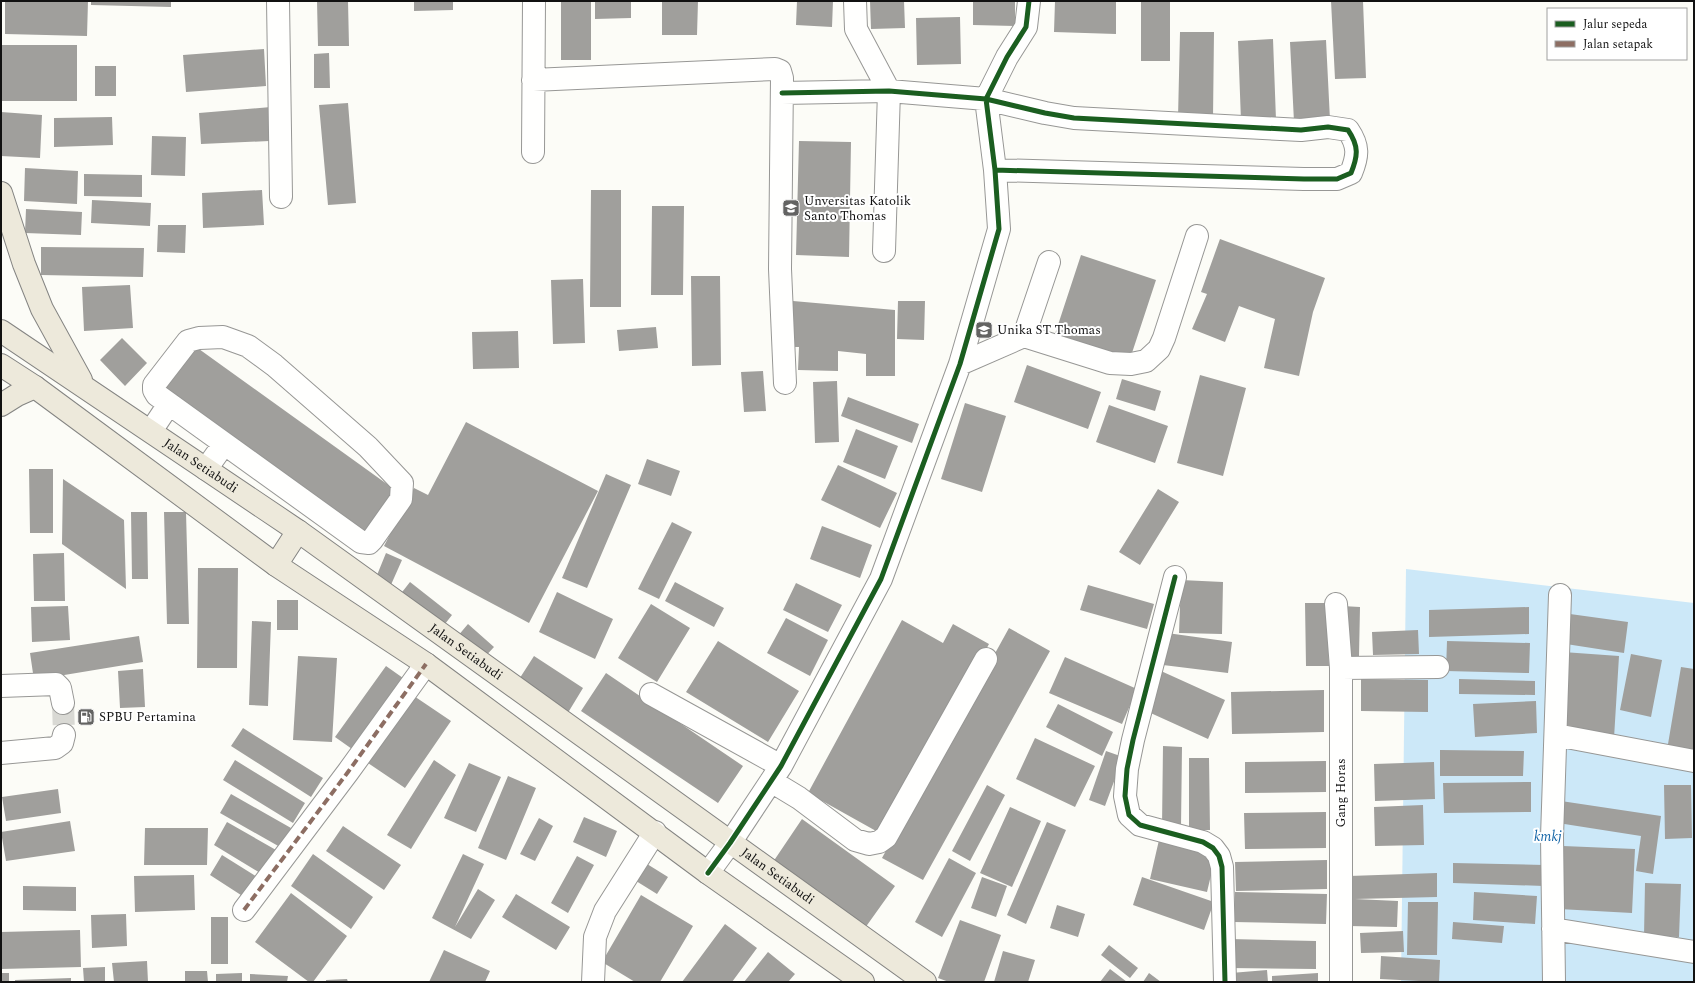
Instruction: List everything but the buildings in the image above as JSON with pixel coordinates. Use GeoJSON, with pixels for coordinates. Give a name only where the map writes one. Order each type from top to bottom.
{"type":"FeatureCollection","features":[{"type":"Feature","properties":{"kind":"main road"},"geometry":{"type":"LineString","coordinates":[[1,193],[24,264],[42,309],[83,385]]}},
{"type":"Feature","properties":{"kind":"main road","name":"Jalan Setiabudi"},"geometry":{"type":"LineString","coordinates":[[1,331],[298,531],[925,982]]}},
{"type":"Feature","properties":{"kind":"main road"},"geometry":{"type":"LineString","coordinates":[[1,365],[35,387],[276,565],[426,664],[655,832],[708,873],[863,982]]}},
{"type":"Feature","properties":{"kind":"main road"},"geometry":{"type":"LineString","coordinates":[[1,405],[17,395],[35,387]]}},
{"type":"Feature","properties":{"kind":"main road"},"geometry":{"type":"LineString","coordinates":[[276,565],[298,531]]}},
{"type":"Feature","properties":{"kind":"street"},"geometry":{"type":"LineString","coordinates":[[278,1],[281,197]]}},
{"type":"Feature","properties":{"kind":"street"},"geometry":{"type":"LineString","coordinates":[[533,152],[534,1]]}},
{"type":"Feature","properties":{"kind":"street"},"geometry":{"type":"LineString","coordinates":[[855,1],[856,29],[889,91],[884,251]]}},
{"type":"Feature","properties":{"kind":"street"},"geometry":{"type":"LineString","coordinates":[[708,873],[776,774],[881,579],[960,364],[1000,229],[995,170],[986,100],[1007,57],[1026,27],[1029,1]]}},
{"type":"Feature","properties":{"kind":"street"},"geometry":{"type":"LineString","coordinates":[[533,80],[775,69],[780,71],[782,93],[780,269],[785,383]]}},
{"type":"Feature","properties":{"kind":"street"},"geometry":{"type":"LineString","coordinates":[[782,93],[889,91],[986,100],[1074,118],[1301,130],[1328,127],[1348,130],[1355,141],[1357,159],[1351,173],[1337,179],[995,170]]}},
{"type":"Feature","properties":{"kind":"street"},"geometry":{"type":"LineString","coordinates":[[960,364],[1024,336],[1110,363],[1132,364],[1146,361],[1159,349],[1164,338],[1197,236]]}},
{"type":"Feature","properties":{"kind":"street"},"geometry":{"type":"LineString","coordinates":[[1024,336],[1049,262]]}},
{"type":"Feature","properties":{"kind":"street"},"geometry":{"type":"LineString","coordinates":[[223,337],[248,346],[274,365],[368,447],[402,483],[401,499],[372,540],[369,543],[361,542],[169,404],[157,395],[154,390],[154,385],[188,341],[199,338],[223,337]]}},
{"type":"Feature","properties":{"kind":"street"},"geometry":{"type":"LineString","coordinates":[[151,431],[169,404]]}},
{"type":"Feature","properties":{"kind":"street"},"geometry":{"type":"LineString","coordinates":[[206,469],[224,444]]}},
{"type":"Feature","properties":{"kind":"street"},"geometry":{"type":"LineString","coordinates":[[298,531],[315,509]]}},
{"type":"Feature","properties":{"kind":"street"},"geometry":{"type":"LineString","coordinates":[[1174,577],[1133,740],[1127,769],[1125,796],[1129,815],[1140,825],[1203,842],[1213,848],[1219,856],[1222,868],[1225,982]]}},
{"type":"Feature","properties":{"kind":"street"},"geometry":{"type":"LineString","coordinates":[[1554,982],[1552,837],[1560,595]]}},
{"type":"Feature","properties":{"kind":"street","name":"Gang Horas"},"geometry":{"type":"LineString","coordinates":[[1336,604],[1341,668],[1340,982]]}},
{"type":"Feature","properties":{"kind":"street"},"geometry":{"type":"LineString","coordinates":[[651,694],[776,774],[799,798],[855,840],[869,844],[879,842],[886,837],[986,659]]}},
{"type":"Feature","properties":{"kind":"street"},"geometry":{"type":"LineString","coordinates":[[244,910],[348,772],[426,664]]}},
{"type":"Feature","properties":{"kind":"street"},"geometry":{"type":"LineString","coordinates":[[1341,668],[1438,667]]}},
{"type":"Feature","properties":{"kind":"street"},"geometry":{"type":"LineString","coordinates":[[1,686],[56,684],[60,688],[63,703]]}},
{"type":"Feature","properties":{"kind":"street"},"geometry":{"type":"LineString","coordinates":[[1,753],[55,748],[62,743],[64,735]]}},
{"type":"Feature","properties":{"kind":"street"},"geometry":{"type":"LineString","coordinates":[[1556,735],[1694,761]]}},
{"type":"Feature","properties":{"kind":"street"},"geometry":{"type":"LineString","coordinates":[[593,982],[595,937],[604,911],[655,832]]}},
{"type":"Feature","properties":{"kind":"street"},"geometry":{"type":"LineString","coordinates":[[1554,929],[1694,952]]}},
{"type":"Feature","properties":{"kind":"water","name":"kmkj"},"geometry":{"type":"Polygon","coordinates":[[[1406,569],[1694,603],[1694,982],[1401,982],[1406,569]]]}},
{"type":"Feature","properties":{"kind":"tunnel"},"geometry":{"type":"LineString","coordinates":[[63,703],[64,735]]}},
{"type":"Feature","properties":{"kind":"marked path"},"geometry":{"type":"LineString","coordinates":[[244,910],[348,772],[426,664]]}},
{"type":"Feature","properties":{"kind":"cycle path"},"geometry":{"type":"LineString","coordinates":[[995,170],[1337,179],[1351,173],[1355,161],[1356,146],[1348,130],[1328,127],[1301,130],[1074,118],[1045,113],[986,99],[1007,57],[1026,27],[1029,1]]}},
{"type":"Feature","properties":{"kind":"cycle path"},"geometry":{"type":"LineString","coordinates":[[708,873],[730,843],[781,766],[881,579],[960,364],[999,229],[995,170],[986,99],[889,91],[782,93]]}},
{"type":"Feature","properties":{"kind":"cycle path"},"geometry":{"type":"LineString","coordinates":[[1175,577],[1133,740],[1127,769],[1125,796],[1129,815],[1140,825],[1203,842],[1213,848],[1219,856],[1222,867],[1225,982]]}},
{"type":"Feature","properties":{"kind":"place","name":"Unversitas Katolik Santo Thomas"},"geometry":{"type":"Point","coordinates":[791,208]}},
{"type":"Feature","properties":{"kind":"place","name":"Unika ST Thomas"},"geometry":{"type":"Point","coordinates":[984,330]}},
{"type":"Feature","properties":{"kind":"place","name":"SPBU Pertamina"},"geometry":{"type":"Point","coordinates":[86,717]}}]}
